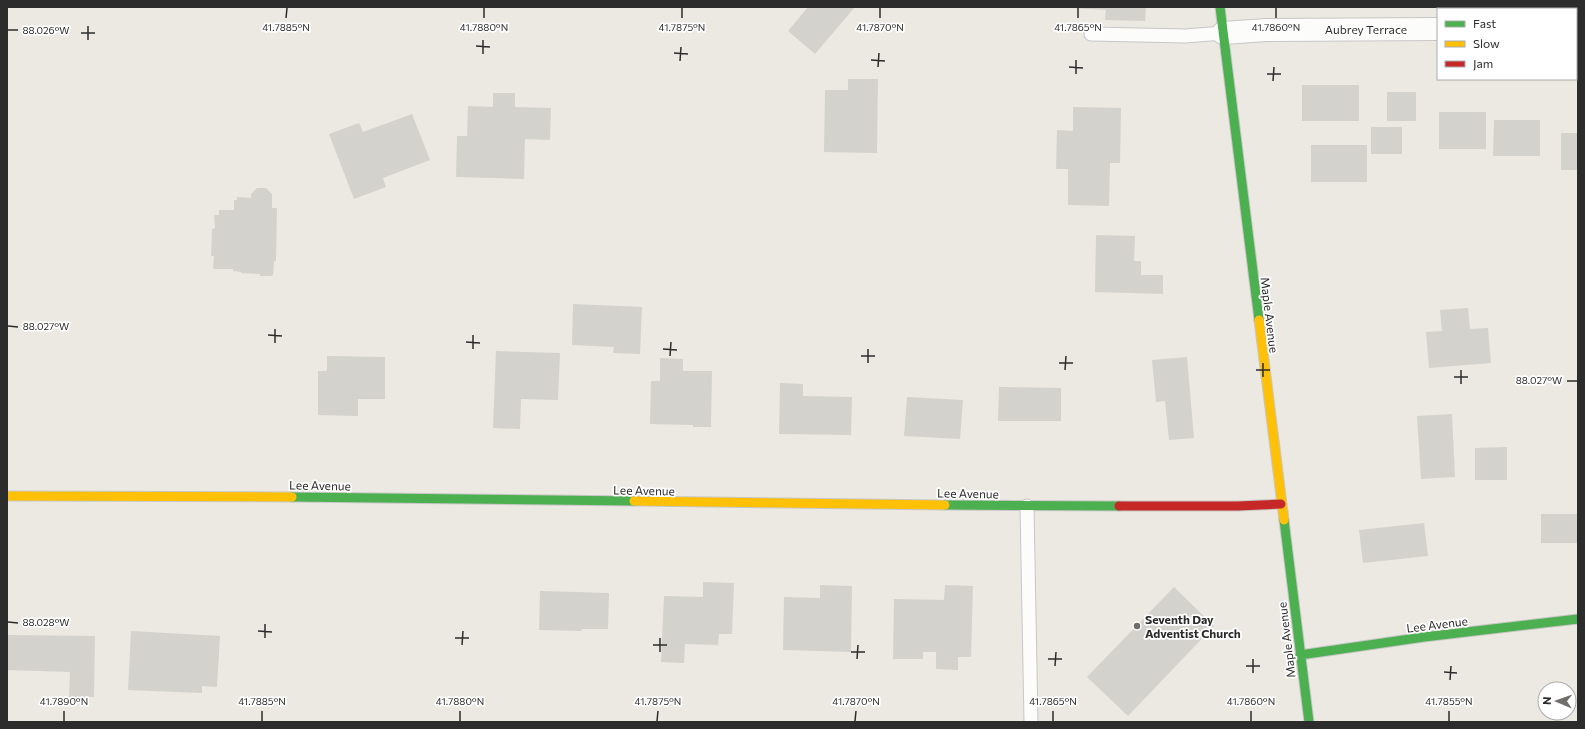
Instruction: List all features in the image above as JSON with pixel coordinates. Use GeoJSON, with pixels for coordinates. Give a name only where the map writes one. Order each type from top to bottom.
{"type":"FeatureCollection","features":[{"type":"Feature","properties":{"kind":"street","name":"Maple Avenue"},"geometry":{"type":"LineString","coordinates":[[1220,7],[1309,722]]}},
{"type":"Feature","properties":{"kind":"street","name":"Aubrey Terrace"},"geometry":{"type":"LineString","coordinates":[[1223,33],[1266,30],[1437,28]]}},
{"type":"Feature","properties":{"kind":"street","name":"Lee Avenue"},"geometry":{"type":"LineString","coordinates":[[7,496],[304,497],[1027,506],[1238,506],[1282,504]]}},
{"type":"Feature","properties":{"kind":"street","name":"Lee Avenue"},"geometry":{"type":"LineString","coordinates":[[1300,655],[1424,637],[1578,619]]}},
{"type":"Feature","properties":{"kind":"lane"},"geometry":{"type":"LineString","coordinates":[[1091,34],[1185,36],[1223,33]]}},
{"type":"Feature","properties":{"kind":"lane"},"geometry":{"type":"LineString","coordinates":[[1027,506],[1031,722]]}},
{"type":"Feature","properties":{"kind":"building"},"geometry":{"type":"Polygon","coordinates":[[[808,7],[855,7],[815,54],[788,31],[808,7]]]}},
{"type":"Feature","properties":{"kind":"building"},"geometry":{"type":"Polygon","coordinates":[[[1071,7],[1146,7],[1145,21],[1105,20],[1106,10],[1071,7]]]}},
{"type":"Feature","properties":{"kind":"building"},"geometry":{"type":"Polygon","coordinates":[[[848,79],[878,79],[877,153],[824,152],[825,90],[848,90],[848,79]]]}},
{"type":"Feature","properties":{"kind":"building"},"geometry":{"type":"Polygon","coordinates":[[[1302,85],[1359,85],[1359,121],[1302,121],[1302,85]]]}},
{"type":"Feature","properties":{"kind":"building"},"geometry":{"type":"Polygon","coordinates":[[[1387,92],[1416,92],[1416,121],[1387,121],[1387,92]]]}},
{"type":"Feature","properties":{"kind":"building"},"geometry":{"type":"Polygon","coordinates":[[[493,93],[515,93],[515,107],[551,108],[550,140],[525,139],[524,179],[456,177],[457,136],[467,136],[468,106],[493,107],[493,93]]]}},
{"type":"Feature","properties":{"kind":"building"},"geometry":{"type":"Polygon","coordinates":[[[1073,107],[1121,108],[1120,163],[1110,163],[1109,206],[1068,205],[1068,169],[1056,169],[1057,130],[1073,131],[1073,107]]]}},
{"type":"Feature","properties":{"kind":"building"},"geometry":{"type":"Polygon","coordinates":[[[1439,112],[1486,112],[1486,149],[1439,149],[1439,112]]]}},
{"type":"Feature","properties":{"kind":"building"},"geometry":{"type":"Polygon","coordinates":[[[412,114],[430,160],[383,178],[386,187],[354,199],[329,134],[359,123],[363,132],[412,114]]]}},
{"type":"Feature","properties":{"kind":"building"},"geometry":{"type":"Polygon","coordinates":[[[1494,120],[1540,120],[1540,156],[1493,156],[1494,120]]]}},
{"type":"Feature","properties":{"kind":"building"},"geometry":{"type":"Polygon","coordinates":[[[1371,127],[1402,127],[1402,154],[1371,154],[1371,127]]]}},
{"type":"Feature","properties":{"kind":"building"},"geometry":{"type":"Polygon","coordinates":[[[1561,133],[1578,133],[1578,170],[1561,170],[1561,133]]]}},
{"type":"Feature","properties":{"kind":"building"},"geometry":{"type":"Polygon","coordinates":[[[1311,145],[1367,145],[1367,182],[1311,182],[1311,145]]]}},
{"type":"Feature","properties":{"kind":"building"},"geometry":{"type":"Polygon","coordinates":[[[257,188],[266,188],[272,194],[272,208],[277,208],[276,261],[274,261],[273,275],[260,276],[260,274],[233,271],[233,269],[213,269],[214,256],[211,256],[212,229],[215,228],[214,215],[219,215],[219,210],[234,210],[234,200],[237,200],[237,197],[251,198],[251,194],[257,188]]]}},
{"type":"Feature","properties":{"kind":"building"},"geometry":{"type":"Polygon","coordinates":[[[1096,235],[1135,236],[1134,261],[1141,261],[1141,275],[1163,275],[1163,294],[1095,292],[1096,235]]]}},
{"type":"Feature","properties":{"kind":"building"},"geometry":{"type":"Polygon","coordinates":[[[573,304],[642,307],[640,354],[613,353],[614,347],[572,345],[573,304]]]}},
{"type":"Feature","properties":{"kind":"building"},"geometry":{"type":"Polygon","coordinates":[[[1468,308],[1470,329],[1488,328],[1491,363],[1429,368],[1426,332],[1442,331],[1440,310],[1468,308]]]}},
{"type":"Feature","properties":{"kind":"building"},"geometry":{"type":"Polygon","coordinates":[[[496,351],[560,353],[558,400],[521,399],[520,429],[493,428],[496,351]]]}},
{"type":"Feature","properties":{"kind":"building"},"geometry":{"type":"Polygon","coordinates":[[[327,356],[385,357],[385,399],[358,399],[358,416],[318,415],[318,371],[327,371],[327,356]]]}},
{"type":"Feature","properties":{"kind":"building"},"geometry":{"type":"Polygon","coordinates":[[[1187,357],[1194,438],[1169,440],[1165,401],[1156,402],[1152,360],[1187,357]]]}},
{"type":"Feature","properties":{"kind":"building"},"geometry":{"type":"Polygon","coordinates":[[[660,358],[683,359],[683,371],[712,371],[711,427],[650,424],[651,381],[660,381],[660,358]]]}},
{"type":"Feature","properties":{"kind":"building"},"geometry":{"type":"Polygon","coordinates":[[[780,383],[803,384],[803,396],[852,397],[851,435],[779,434],[780,383]]]}},
{"type":"Feature","properties":{"kind":"building"},"geometry":{"type":"Polygon","coordinates":[[[999,387],[1061,388],[1061,421],[998,421],[999,387]]]}},
{"type":"Feature","properties":{"kind":"building"},"geometry":{"type":"Polygon","coordinates":[[[907,397],[963,400],[960,439],[904,436],[907,397]]]}},
{"type":"Feature","properties":{"kind":"building"},"geometry":{"type":"Polygon","coordinates":[[[1452,414],[1455,477],[1421,479],[1417,416],[1452,414]]]}},
{"type":"Feature","properties":{"kind":"building"},"geometry":{"type":"Polygon","coordinates":[[[1507,447],[1507,480],[1475,480],[1475,448],[1507,447]]]}},
{"type":"Feature","properties":{"kind":"building"},"geometry":{"type":"Polygon","coordinates":[[[1541,514],[1578,514],[1578,543],[1541,543],[1541,514]]]}},
{"type":"Feature","properties":{"kind":"building"},"geometry":{"type":"Polygon","coordinates":[[[1424,523],[1428,556],[1363,563],[1359,530],[1424,523]]]}},
{"type":"Feature","properties":{"kind":"building"},"geometry":{"type":"Polygon","coordinates":[[[703,582],[734,583],[732,634],[719,634],[718,645],[685,644],[684,663],[661,662],[664,596],[703,597],[703,582]]]}},
{"type":"Feature","properties":{"kind":"building"},"geometry":{"type":"Polygon","coordinates":[[[820,585],[852,586],[851,652],[783,650],[784,597],[820,598],[820,585]]]}},
{"type":"Feature","properties":{"kind":"building"},"geometry":{"type":"Polygon","coordinates":[[[945,585],[973,586],[971,657],[958,657],[958,670],[936,669],[936,652],[923,652],[923,659],[893,659],[894,599],[944,600],[945,585]]]}},
{"type":"Feature","properties":{"kind":"building"},"geometry":{"type":"Polygon","coordinates":[[[1174,587],[1214,626],[1128,716],[1087,677],[1174,587]]]}},
{"type":"Feature","properties":{"kind":"building"},"geometry":{"type":"Polygon","coordinates":[[[540,591],[609,593],[608,629],[582,629],[581,631],[539,630],[540,591]]]}},
{"type":"Feature","properties":{"kind":"building"},"geometry":{"type":"Polygon","coordinates":[[[131,631],[220,636],[217,687],[202,686],[202,693],[128,690],[131,631]]]}},
{"type":"Feature","properties":{"kind":"building"},"geometry":{"type":"Polygon","coordinates":[[[7,635],[95,636],[94,697],[69,697],[70,672],[7,670],[7,635]]]}},
{"type":"Feature","properties":{"kind":"traffic: fast"},"geometry":{"type":"LineString","coordinates":[[1220,7],[1259,320]]}},
{"type":"Feature","properties":{"kind":"traffic: fast"},"geometry":{"type":"LineString","coordinates":[[292,497],[634,501]]}},
{"type":"Feature","properties":{"kind":"traffic: fast"},"geometry":{"type":"LineString","coordinates":[[945,505],[1119,506]]}},
{"type":"Feature","properties":{"kind":"traffic: fast"},"geometry":{"type":"LineString","coordinates":[[1284,520],[1309,722]]}},
{"type":"Feature","properties":{"kind":"traffic: fast"},"geometry":{"type":"LineString","coordinates":[[1300,655],[1424,637],[1578,619]]}},
{"type":"Feature","properties":{"kind":"traffic: slow"},"geometry":{"type":"LineString","coordinates":[[1259,320],[1284,520]]}},
{"type":"Feature","properties":{"kind":"traffic: slow"},"geometry":{"type":"LineString","coordinates":[[7,496],[292,497]]}},
{"type":"Feature","properties":{"kind":"traffic: slow"},"geometry":{"type":"LineString","coordinates":[[634,501],[945,505]]}},
{"type":"Feature","properties":{"kind":"traffic: jam"},"geometry":{"type":"LineString","coordinates":[[1119,506],[1238,506],[1281,504]]}},
{"type":"Feature","properties":{"kind":"place","name":"Seventh Day Adventist Church"},"geometry":{"type":"Point","coordinates":[1137,626]}}]}
